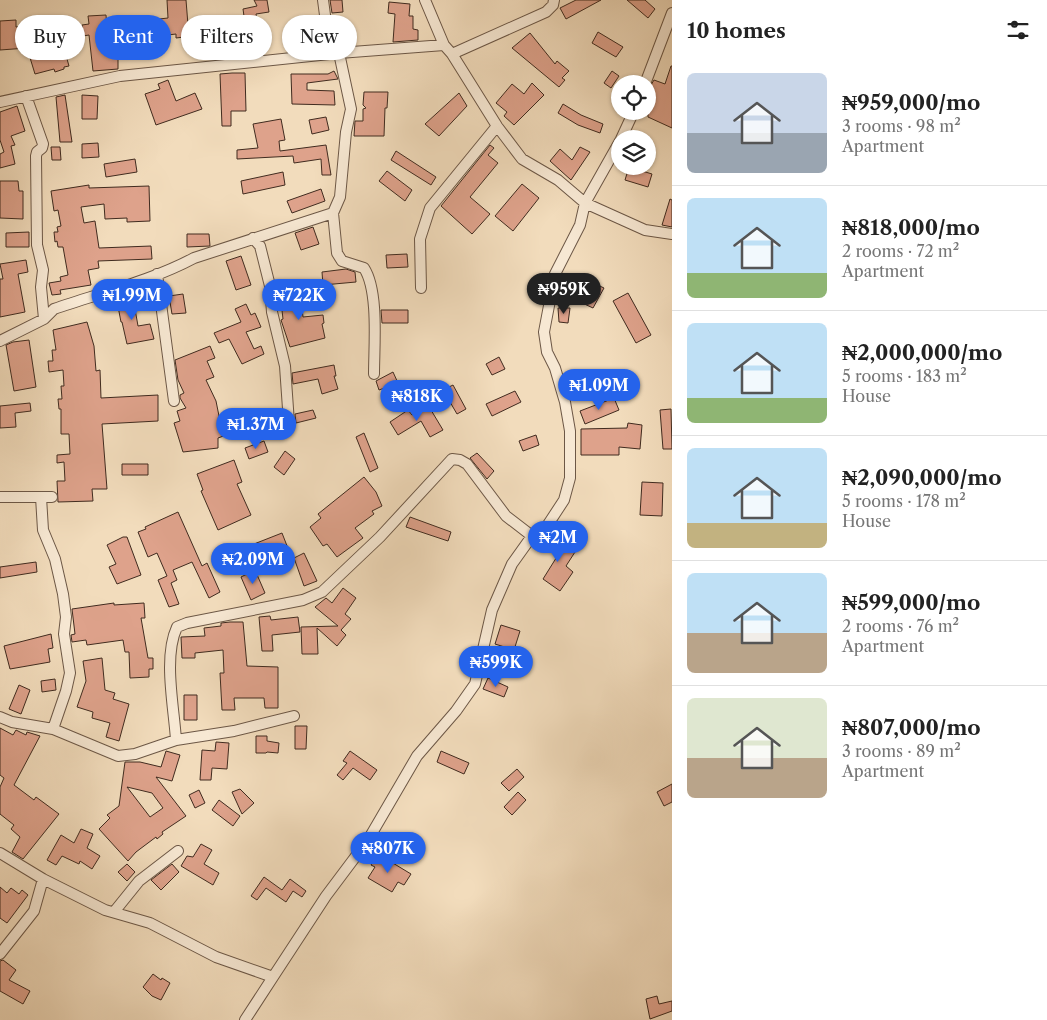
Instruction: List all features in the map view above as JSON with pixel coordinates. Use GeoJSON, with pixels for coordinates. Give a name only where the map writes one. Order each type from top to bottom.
{"type":"FeatureCollection","features":[{"type":"Feature","properties":{"kind":"street"},"geometry":{"type":"LineString","coordinates":[[323,0],[326,15]]}},
{"type":"Feature","properties":{"kind":"street"},"geometry":{"type":"LineString","coordinates":[[425,0],[444,44],[497,126],[522,159],[558,180],[585,203],[645,230],[672,234]]}},
{"type":"Feature","properties":{"kind":"street"},"geometry":{"type":"LineString","coordinates":[[452,54],[546,12],[554,0]]}},
{"type":"Feature","properties":{"kind":"street"},"geometry":{"type":"LineString","coordinates":[[648,75],[672,13]]}},
{"type":"Feature","properties":{"kind":"street"},"geometry":{"type":"LineString","coordinates":[[357,51],[444,44]]}},
{"type":"Feature","properties":{"kind":"street"},"geometry":{"type":"LineString","coordinates":[[0,102],[120,76],[282,59]]}},
{"type":"Feature","properties":{"kind":"street"},"geometry":{"type":"LineString","coordinates":[[337,60],[351,108],[346,132],[340,197],[333,213],[337,254],[342,261],[364,268],[369,275],[373,300],[374,374]]}},
{"type":"Feature","properties":{"kind":"street"},"geometry":{"type":"LineString","coordinates":[[26,96],[43,144],[36,156],[37,245],[43,270],[41,287],[44,319]]}},
{"type":"Feature","properties":{"kind":"street"},"geometry":{"type":"LineString","coordinates":[[421,288],[420,239],[430,208],[497,126]]}},
{"type":"Feature","properties":{"kind":"street"},"geometry":{"type":"LineString","coordinates":[[245,1020],[326,896],[368,840],[417,756],[456,711],[475,684],[492,610],[512,564],[532,536],[547,526],[564,500],[570,478],[570,431],[565,402],[555,368],[547,352],[544,332],[555,274],[580,225],[585,203],[611,156]]}},
{"type":"Feature","properties":{"kind":"street"},"geometry":{"type":"LineString","coordinates":[[0,341],[44,319],[54,309],[156,274],[194,258],[333,213]]}},
{"type":"Feature","properties":{"kind":"street"},"geometry":{"type":"LineString","coordinates":[[253,238],[260,246],[270,286],[272,312],[285,366],[289,423]]}},
{"type":"Feature","properties":{"kind":"street"},"geometry":{"type":"LineString","coordinates":[[156,274],[174,401]]}},
{"type":"Feature","properties":{"kind":"street"},"geometry":{"type":"LineString","coordinates":[[176,740],[170,689],[173,637],[177,628],[187,623],[303,600],[322,592],[380,537],[452,459],[460,460],[467,464],[506,516],[532,536]]}},
{"type":"Feature","properties":{"kind":"street"},"geometry":{"type":"LineString","coordinates":[[0,497],[52,497]]}},
{"type":"Feature","properties":{"kind":"street"},"geometry":{"type":"LineString","coordinates":[[41,497],[43,530],[55,559],[63,594],[66,617],[64,634],[70,673],[53,729]]}},
{"type":"Feature","properties":{"kind":"street"},"geometry":{"type":"LineString","coordinates":[[0,717],[12,722],[53,729],[118,756],[135,754],[176,740],[234,731],[294,716]]}},
{"type":"Feature","properties":{"kind":"street"},"geometry":{"type":"LineString","coordinates":[[114,912],[139,881],[178,852]]}},
{"type":"Feature","properties":{"kind":"street"},"geometry":{"type":"LineString","coordinates":[[0,853],[43,880],[105,910],[150,924],[216,957],[273,977]]}},
{"type":"Feature","properties":{"kind":"street"},"geometry":{"type":"LineString","coordinates":[[0,954],[34,911],[43,880]]}},
{"type":"Feature","properties":{"kind":"building"},"geometry":{"type":"Polygon","coordinates":[[[167,0],[186,0],[187,15],[181,15],[181,37],[176,38],[176,34],[171,35],[171,15],[168,15],[167,0]]]}},
{"type":"Feature","properties":{"kind":"building"},"geometry":{"type":"Polygon","coordinates":[[[254,0],[267,0],[269,12],[244,15],[243,9],[257,6],[254,0]]]}},
{"type":"Feature","properties":{"kind":"building"},"geometry":{"type":"Polygon","coordinates":[[[330,0],[342,0],[343,12],[332,13],[330,0]]]}},
{"type":"Feature","properties":{"kind":"building"},"geometry":{"type":"Polygon","coordinates":[[[576,0],[601,0],[566,19],[560,8],[576,0]]]}},
{"type":"Feature","properties":{"kind":"building"},"geometry":{"type":"Polygon","coordinates":[[[627,0],[645,0],[655,9],[648,18],[627,0]]]}},
{"type":"Feature","properties":{"kind":"building"},"geometry":{"type":"Polygon","coordinates":[[[389,2],[410,4],[409,16],[413,16],[413,29],[418,30],[418,40],[393,42],[395,14],[388,13],[389,2]]]}},
{"type":"Feature","properties":{"kind":"building"},"geometry":{"type":"Polygon","coordinates":[[[88,16],[95,16],[95,60],[118,60],[118,69],[93,71],[89,35],[85,36],[85,25],[89,24],[88,16]]]}},
{"type":"Feature","properties":{"kind":"building"},"geometry":{"type":"Polygon","coordinates":[[[15,20],[15,49],[0,50],[0,21],[15,20]]]}},
{"type":"Feature","properties":{"kind":"building"},"geometry":{"type":"Polygon","coordinates":[[[598,32],[623,47],[616,57],[592,43],[598,32]]]}},
{"type":"Feature","properties":{"kind":"building"},"geometry":{"type":"Polygon","coordinates":[[[530,33],[555,64],[557,61],[569,71],[562,78],[565,80],[559,87],[512,48],[530,33]]]}},
{"type":"Feature","properties":{"kind":"building"},"geometry":{"type":"Polygon","coordinates":[[[31,60],[67,60],[69,66],[64,67],[64,69],[55,72],[54,69],[35,74],[31,60]]]}},
{"type":"Feature","properties":{"kind":"building"},"geometry":{"type":"Polygon","coordinates":[[[672,66],[672,128],[655,120],[656,81],[665,84],[672,66]]]}},
{"type":"Feature","properties":{"kind":"building"},"geometry":{"type":"Polygon","coordinates":[[[334,71],[338,79],[307,83],[307,90],[334,91],[335,105],[292,104],[291,74],[328,74],[334,71]]]}},
{"type":"Feature","properties":{"kind":"building"},"geometry":{"type":"Polygon","coordinates":[[[612,71],[618,75],[611,75],[611,88],[604,83],[612,71]]]}},
{"type":"Feature","properties":{"kind":"building"},"geometry":{"type":"Polygon","coordinates":[[[245,73],[246,111],[231,111],[231,126],[222,126],[220,74],[245,73]]]}},
{"type":"Feature","properties":{"kind":"building"},"geometry":{"type":"Polygon","coordinates":[[[168,80],[176,101],[195,93],[202,109],[156,125],[145,94],[160,89],[158,84],[168,80]]]}},
{"type":"Feature","properties":{"kind":"building"},"geometry":{"type":"Polygon","coordinates":[[[532,83],[544,95],[514,125],[504,116],[507,112],[496,103],[512,84],[524,94],[532,83]]]}},
{"type":"Feature","properties":{"kind":"building"},"geometry":{"type":"Polygon","coordinates":[[[364,92],[388,92],[387,108],[385,108],[384,136],[354,136],[355,121],[363,121],[363,109],[366,108],[363,105],[364,92]]]}},
{"type":"Feature","properties":{"kind":"building"},"geometry":{"type":"Polygon","coordinates":[[[459,93],[467,106],[439,136],[425,124],[459,93]]]}},
{"type":"Feature","properties":{"kind":"building"},"geometry":{"type":"Polygon","coordinates":[[[65,95],[72,142],[60,142],[56,97],[65,95]]]}},
{"type":"Feature","properties":{"kind":"building"},"geometry":{"type":"Polygon","coordinates":[[[82,95],[98,96],[97,119],[82,119],[82,95]]]}},
{"type":"Feature","properties":{"kind":"building"},"geometry":{"type":"Polygon","coordinates":[[[563,104],[581,115],[603,124],[600,133],[578,125],[558,113],[563,104]]]}},
{"type":"Feature","properties":{"kind":"building"},"geometry":{"type":"Polygon","coordinates":[[[17,106],[25,131],[11,136],[15,145],[11,146],[15,164],[0,168],[0,154],[4,152],[0,140],[0,112],[17,106]]]}},
{"type":"Feature","properties":{"kind":"building"},"geometry":{"type":"Polygon","coordinates":[[[326,117],[329,130],[312,134],[309,120],[326,117]]]}},
{"type":"Feature","properties":{"kind":"building"},"geometry":{"type":"Polygon","coordinates":[[[281,119],[285,140],[279,141],[280,151],[326,145],[331,175],[322,175],[321,159],[294,163],[293,156],[237,159],[237,150],[258,148],[253,124],[281,119]]]}},
{"type":"Feature","properties":{"kind":"building"},"geometry":{"type":"Polygon","coordinates":[[[98,143],[99,157],[82,158],[82,144],[98,143]]]}},
{"type":"Feature","properties":{"kind":"building"},"geometry":{"type":"Polygon","coordinates":[[[490,145],[494,148],[488,155],[498,163],[470,197],[490,214],[472,234],[441,206],[490,145]]]}},
{"type":"Feature","properties":{"kind":"building"},"geometry":{"type":"Polygon","coordinates":[[[51,147],[60,147],[61,160],[52,160],[51,147]]]}},
{"type":"Feature","properties":{"kind":"building"},"geometry":{"type":"Polygon","coordinates":[[[580,147],[590,152],[571,180],[550,161],[560,149],[572,160],[580,147]]]}},
{"type":"Feature","properties":{"kind":"building"},"geometry":{"type":"Polygon","coordinates":[[[396,151],[436,177],[431,185],[391,160],[396,151]]]}},
{"type":"Feature","properties":{"kind":"building"},"geometry":{"type":"Polygon","coordinates":[[[135,159],[137,172],[106,177],[104,164],[135,159]]]}},
{"type":"Feature","properties":{"kind":"building"},"geometry":{"type":"Polygon","coordinates":[[[387,171],[412,190],[405,201],[379,181],[387,171]]]}},
{"type":"Feature","properties":{"kind":"building"},"geometry":{"type":"Polygon","coordinates":[[[283,172],[285,185],[243,194],[241,181],[283,172]]]}},
{"type":"Feature","properties":{"kind":"building"},"geometry":{"type":"Polygon","coordinates":[[[627,175],[652,175],[648,187],[625,180],[627,175]]]}},
{"type":"Feature","properties":{"kind":"building"},"geometry":{"type":"Polygon","coordinates":[[[0,181],[18,181],[19,191],[23,191],[23,219],[0,218],[0,181]]]}},
{"type":"Feature","properties":{"kind":"building"},"geometry":{"type":"Polygon","coordinates":[[[522,184],[539,198],[513,231],[495,216],[522,184]]]}},
{"type":"Feature","properties":{"kind":"building"},"geometry":{"type":"Polygon","coordinates":[[[89,185],[89,188],[149,186],[150,221],[127,222],[127,218],[105,219],[104,204],[81,207],[84,223],[95,221],[99,248],[151,246],[152,259],[98,261],[99,268],[88,270],[91,285],[60,290],[61,294],[52,295],[49,283],[61,281],[60,277],[68,275],[63,247],[58,247],[57,241],[55,242],[54,232],[58,232],[57,227],[61,226],[58,210],[54,211],[51,191],[89,185]]]}},
{"type":"Feature","properties":{"kind":"building"},"geometry":{"type":"Polygon","coordinates":[[[321,189],[325,201],[292,213],[287,201],[321,189]]]}},
{"type":"Feature","properties":{"kind":"building"},"geometry":{"type":"Polygon","coordinates":[[[670,199],[672,200],[672,227],[662,225],[670,199]]]}},
{"type":"Feature","properties":{"kind":"building"},"geometry":{"type":"Polygon","coordinates":[[[313,227],[319,244],[301,250],[295,233],[313,227]]]}},
{"type":"Feature","properties":{"kind":"building"},"geometry":{"type":"Polygon","coordinates":[[[29,232],[29,247],[6,247],[6,233],[29,232]]]}},
{"type":"Feature","properties":{"kind":"building"},"geometry":{"type":"Polygon","coordinates":[[[187,234],[209,234],[210,246],[187,247],[187,234]]]}},
{"type":"Feature","properties":{"kind":"building"},"geometry":{"type":"Polygon","coordinates":[[[407,254],[408,267],[387,268],[386,255],[407,254]]]}},
{"type":"Feature","properties":{"kind":"building"},"geometry":{"type":"Polygon","coordinates":[[[241,256],[251,285],[236,290],[226,261],[241,256]]]}},
{"type":"Feature","properties":{"kind":"building"},"geometry":{"type":"Polygon","coordinates":[[[26,260],[28,272],[18,274],[25,312],[0,317],[0,279],[3,279],[0,264],[26,260]]]}},
{"type":"Feature","properties":{"kind":"building"},"geometry":{"type":"Polygon","coordinates":[[[346,269],[355,272],[356,282],[323,285],[322,272],[346,269]]]}},
{"type":"Feature","properties":{"kind":"building"},"geometry":{"type":"Polygon","coordinates":[[[574,274],[604,288],[593,308],[565,295],[574,274]]]}},
{"type":"Feature","properties":{"kind":"building"},"geometry":{"type":"Polygon","coordinates":[[[300,291],[303,317],[323,315],[324,323],[322,324],[325,338],[290,347],[281,320],[283,319],[280,293],[300,291]]]}},
{"type":"Feature","properties":{"kind":"building"},"geometry":{"type":"Polygon","coordinates":[[[132,292],[138,326],[150,324],[154,339],[127,344],[116,296],[132,292]]]}},
{"type":"Feature","properties":{"kind":"building"},"geometry":{"type":"Polygon","coordinates":[[[628,293],[651,335],[636,343],[613,301],[628,293]]]}},
{"type":"Feature","properties":{"kind":"building"},"geometry":{"type":"Polygon","coordinates":[[[183,294],[186,313],[172,314],[169,296],[183,294]]]}},
{"type":"Feature","properties":{"kind":"building"},"geometry":{"type":"Polygon","coordinates":[[[246,304],[251,315],[255,313],[261,327],[246,332],[254,349],[261,346],[264,354],[242,364],[229,339],[219,343],[214,333],[241,322],[235,309],[246,304]]]}},
{"type":"Feature","properties":{"kind":"building"},"geometry":{"type":"Polygon","coordinates":[[[558,308],[570,308],[568,323],[559,322],[558,308]]]}},
{"type":"Feature","properties":{"kind":"building"},"geometry":{"type":"Polygon","coordinates":[[[381,310],[408,310],[408,323],[382,323],[381,310]]]}},
{"type":"Feature","properties":{"kind":"building"},"geometry":{"type":"Polygon","coordinates":[[[87,322],[94,346],[96,371],[100,370],[101,398],[158,395],[158,421],[102,424],[107,489],[92,489],[93,501],[58,502],[57,481],[65,481],[64,462],[57,463],[57,455],[70,454],[69,434],[61,434],[61,409],[59,409],[58,399],[62,399],[61,386],[64,386],[63,370],[49,372],[48,361],[53,361],[52,350],[56,350],[53,330],[87,322]]]}},
{"type":"Feature","properties":{"kind":"building"},"geometry":{"type":"Polygon","coordinates":[[[29,340],[36,387],[14,391],[6,345],[29,340]]]}},
{"type":"Feature","properties":{"kind":"building"},"geometry":{"type":"Polygon","coordinates":[[[210,346],[215,358],[207,361],[214,377],[206,380],[216,401],[221,426],[248,417],[251,426],[218,438],[218,448],[183,452],[174,423],[180,421],[177,411],[186,408],[180,398],[180,395],[184,393],[178,380],[175,360],[210,346]]]}},
{"type":"Feature","properties":{"kind":"building"},"geometry":{"type":"Polygon","coordinates":[[[499,357],[505,369],[492,375],[486,364],[499,357]]]}},
{"type":"Feature","properties":{"kind":"building"},"geometry":{"type":"Polygon","coordinates":[[[334,365],[336,376],[334,376],[338,389],[322,394],[318,379],[293,384],[292,373],[334,365]]]}},
{"type":"Feature","properties":{"kind":"building"},"geometry":{"type":"Polygon","coordinates":[[[393,372],[398,383],[379,390],[376,381],[393,372]]]}},
{"type":"Feature","properties":{"kind":"building"},"geometry":{"type":"Polygon","coordinates":[[[453,385],[466,409],[457,414],[443,390],[453,385]]]}},
{"type":"Feature","properties":{"kind":"building"},"geometry":{"type":"Polygon","coordinates":[[[515,391],[521,402],[492,416],[486,404],[515,391]]]}},
{"type":"Feature","properties":{"kind":"building"},"geometry":{"type":"Polygon","coordinates":[[[614,398],[619,410],[585,424],[580,411],[614,398]]]}},
{"type":"Feature","properties":{"kind":"building"},"geometry":{"type":"Polygon","coordinates":[[[30,403],[31,411],[15,413],[16,427],[0,428],[0,406],[30,403]]]}},
{"type":"Feature","properties":{"kind":"building"},"geometry":{"type":"Polygon","coordinates":[[[428,405],[443,430],[430,437],[421,421],[398,435],[390,422],[408,410],[412,415],[428,405]]]}},
{"type":"Feature","properties":{"kind":"building"},"geometry":{"type":"Polygon","coordinates":[[[671,409],[672,449],[663,449],[660,410],[671,409]]]}},
{"type":"Feature","properties":{"kind":"building"},"geometry":{"type":"Polygon","coordinates":[[[313,410],[316,418],[296,423],[295,414],[313,410]]]}},
{"type":"Feature","properties":{"kind":"building"},"geometry":{"type":"Polygon","coordinates":[[[628,423],[642,425],[640,449],[619,447],[619,455],[581,455],[581,429],[627,428],[628,423]]]}},
{"type":"Feature","properties":{"kind":"building"},"geometry":{"type":"Polygon","coordinates":[[[364,433],[378,468],[370,472],[356,437],[364,433]]]}},
{"type":"Feature","properties":{"kind":"building"},"geometry":{"type":"Polygon","coordinates":[[[536,435],[539,445],[523,451],[519,441],[536,435]]]}},
{"type":"Feature","properties":{"kind":"building"},"geometry":{"type":"Polygon","coordinates":[[[264,441],[268,452],[249,459],[245,448],[264,441]]]}},
{"type":"Feature","properties":{"kind":"building"},"geometry":{"type":"Polygon","coordinates":[[[285,451],[295,459],[284,475],[274,467],[285,451]]]}},
{"type":"Feature","properties":{"kind":"building"},"geometry":{"type":"Polygon","coordinates":[[[477,453],[494,471],[487,479],[470,458],[477,453]]]}},
{"type":"Feature","properties":{"kind":"building"},"geometry":{"type":"Polygon","coordinates":[[[234,460],[242,482],[237,484],[251,515],[218,530],[201,491],[203,490],[197,474],[234,460]]]}},
{"type":"Feature","properties":{"kind":"building"},"geometry":{"type":"Polygon","coordinates":[[[122,464],[148,464],[148,475],[122,475],[122,464]]]}},
{"type":"Feature","properties":{"kind":"building"},"geometry":{"type":"Polygon","coordinates":[[[364,477],[376,492],[382,506],[372,511],[374,514],[355,528],[363,538],[337,557],[327,544],[323,546],[310,527],[321,518],[318,514],[364,477]]]}},
{"type":"Feature","properties":{"kind":"building"},"geometry":{"type":"Polygon","coordinates":[[[642,482],[663,483],[662,516],[640,515],[642,482]]]}},
{"type":"Feature","properties":{"kind":"building"},"geometry":{"type":"Polygon","coordinates":[[[178,512],[202,566],[207,563],[220,592],[209,598],[192,562],[173,570],[177,580],[171,583],[179,604],[169,607],[158,580],[167,576],[157,553],[148,557],[138,532],[178,512]]]}},
{"type":"Feature","properties":{"kind":"building"},"geometry":{"type":"Polygon","coordinates":[[[410,517],[451,532],[448,541],[406,527],[410,517]]]}},
{"type":"Feature","properties":{"kind":"building"},"geometry":{"type":"Polygon","coordinates":[[[282,533],[289,551],[261,562],[254,544],[282,533]]]}},
{"type":"Feature","properties":{"kind":"building"},"geometry":{"type":"Polygon","coordinates":[[[547,534],[575,552],[566,566],[573,572],[560,591],[543,579],[558,555],[539,543],[547,534]]]}},
{"type":"Feature","properties":{"kind":"building"},"geometry":{"type":"Polygon","coordinates":[[[127,537],[141,575],[117,584],[109,567],[116,564],[107,545],[127,537]]]}},
{"type":"Feature","properties":{"kind":"building"},"geometry":{"type":"Polygon","coordinates":[[[304,553],[317,581],[304,586],[294,558],[304,553]]]}},
{"type":"Feature","properties":{"kind":"building"},"geometry":{"type":"Polygon","coordinates":[[[36,562],[37,572],[0,578],[0,567],[36,562]]]}},
{"type":"Feature","properties":{"kind":"building"},"geometry":{"type":"Polygon","coordinates":[[[255,570],[265,593],[251,600],[241,577],[255,570]]]}},
{"type":"Feature","properties":{"kind":"building"},"geometry":{"type":"Polygon","coordinates":[[[343,588],[356,598],[345,614],[351,619],[341,630],[346,635],[337,646],[317,628],[318,654],[302,654],[301,627],[338,626],[315,607],[326,598],[332,603],[343,588]]]}},
{"type":"Feature","properties":{"kind":"building"},"geometry":{"type":"Polygon","coordinates":[[[114,603],[114,605],[144,603],[145,618],[141,618],[148,658],[153,658],[153,669],[149,669],[149,677],[130,678],[129,652],[125,652],[123,640],[87,645],[86,640],[72,642],[71,635],[75,634],[72,609],[114,603]]]}},
{"type":"Feature","properties":{"kind":"building"},"geometry":{"type":"Polygon","coordinates":[[[270,616],[271,620],[298,617],[300,632],[272,635],[273,651],[262,651],[259,617],[270,616]]]}},
{"type":"Feature","properties":{"kind":"building"},"geometry":{"type":"Polygon","coordinates":[[[243,622],[247,666],[278,667],[278,708],[265,708],[264,698],[234,698],[235,710],[222,710],[220,673],[224,673],[223,650],[195,653],[195,658],[182,658],[181,637],[205,636],[204,628],[221,626],[221,623],[243,622]]]}},
{"type":"Feature","properties":{"kind":"building"},"geometry":{"type":"Polygon","coordinates":[[[501,625],[520,631],[514,650],[495,644],[501,625]]]}},
{"type":"Feature","properties":{"kind":"building"},"geometry":{"type":"Polygon","coordinates":[[[51,634],[53,648],[48,649],[50,662],[10,669],[4,646],[51,634]]]}},
{"type":"Feature","properties":{"kind":"building"},"geometry":{"type":"Polygon","coordinates":[[[102,658],[105,690],[115,693],[113,699],[129,704],[119,741],[106,737],[110,723],[92,718],[93,712],[77,707],[86,681],[83,661],[102,658]]]}},
{"type":"Feature","properties":{"kind":"building"},"geometry":{"type":"Polygon","coordinates":[[[488,678],[508,687],[504,697],[483,689],[488,678]]]}},
{"type":"Feature","properties":{"kind":"building"},"geometry":{"type":"Polygon","coordinates":[[[55,679],[56,690],[42,692],[41,681],[55,679]]]}},
{"type":"Feature","properties":{"kind":"building"},"geometry":{"type":"Polygon","coordinates":[[[19,685],[30,690],[21,714],[9,709],[19,685]]]}},
{"type":"Feature","properties":{"kind":"building"},"geometry":{"type":"Polygon","coordinates":[[[184,695],[197,695],[197,720],[184,720],[184,695]]]}},
{"type":"Feature","properties":{"kind":"building"},"geometry":{"type":"Polygon","coordinates":[[[295,726],[307,726],[306,749],[295,749],[295,726]]]}},
{"type":"Feature","properties":{"kind":"building"},"geometry":{"type":"Polygon","coordinates":[[[0,728],[13,735],[16,730],[26,735],[27,732],[40,736],[14,785],[34,800],[36,797],[59,814],[23,859],[12,852],[20,837],[11,829],[14,825],[0,814],[0,787],[4,778],[0,775],[0,728]]]}},
{"type":"Feature","properties":{"kind":"building"},"geometry":{"type":"Polygon","coordinates":[[[256,736],[267,736],[267,741],[279,743],[278,753],[256,753],[256,736]]]}},
{"type":"Feature","properties":{"kind":"building"},"geometry":{"type":"Polygon","coordinates":[[[216,742],[229,743],[227,769],[212,768],[211,780],[200,780],[202,750],[215,751],[216,742]]]}},
{"type":"Feature","properties":{"kind":"building"},"geometry":{"type":"Polygon","coordinates":[[[166,751],[180,755],[172,781],[156,777],[186,816],[162,832],[163,834],[157,839],[156,837],[136,852],[128,861],[99,829],[110,818],[107,815],[119,806],[125,762],[140,762],[161,767],[166,751]],[[127,787],[150,817],[163,808],[152,793],[127,787]]]}},
{"type":"Feature","properties":{"kind":"building"},"geometry":{"type":"Polygon","coordinates":[[[350,751],[377,770],[370,780],[353,768],[343,780],[337,775],[347,763],[343,761],[350,751]]]}},
{"type":"Feature","properties":{"kind":"building"},"geometry":{"type":"Polygon","coordinates":[[[441,751],[469,763],[464,774],[437,762],[441,751]]]}},
{"type":"Feature","properties":{"kind":"building"},"geometry":{"type":"Polygon","coordinates":[[[517,769],[524,777],[509,791],[501,783],[517,769]]]}},
{"type":"Feature","properties":{"kind":"building"},"geometry":{"type":"Polygon","coordinates":[[[672,784],[672,802],[664,806],[657,792],[672,784]]]}},
{"type":"Feature","properties":{"kind":"building"},"geometry":{"type":"Polygon","coordinates":[[[240,789],[254,803],[242,814],[232,792],[240,789]]]}},
{"type":"Feature","properties":{"kind":"building"},"geometry":{"type":"Polygon","coordinates":[[[199,790],[205,803],[195,808],[189,795],[199,790]]]}},
{"type":"Feature","properties":{"kind":"building"},"geometry":{"type":"Polygon","coordinates":[[[518,792],[526,800],[512,815],[504,807],[518,792]]]}},
{"type":"Feature","properties":{"kind":"building"},"geometry":{"type":"Polygon","coordinates":[[[219,800],[240,816],[233,826],[212,810],[219,800]]]}},
{"type":"Feature","properties":{"kind":"building"},"geometry":{"type":"Polygon","coordinates":[[[81,829],[93,834],[87,848],[100,856],[92,869],[80,861],[79,864],[62,856],[56,865],[47,860],[61,835],[74,843],[81,829]]]}},
{"type":"Feature","properties":{"kind":"building"},"geometry":{"type":"Polygon","coordinates":[[[201,844],[212,850],[204,864],[219,873],[213,885],[181,866],[187,856],[193,857],[201,844]]]}},
{"type":"Feature","properties":{"kind":"building"},"geometry":{"type":"Polygon","coordinates":[[[378,854],[411,874],[404,885],[398,882],[392,892],[368,878],[375,867],[371,865],[378,854]]]}},
{"type":"Feature","properties":{"kind":"building"},"geometry":{"type":"Polygon","coordinates":[[[127,864],[135,872],[127,881],[118,872],[127,864]]]}},
{"type":"Feature","properties":{"kind":"building"},"geometry":{"type":"Polygon","coordinates":[[[172,864],[179,872],[161,890],[151,880],[172,864]]]}},
{"type":"Feature","properties":{"kind":"building"},"geometry":{"type":"Polygon","coordinates":[[[264,877],[282,890],[290,879],[306,891],[302,897],[293,891],[286,902],[266,888],[257,900],[251,896],[264,877]]]}},
{"type":"Feature","properties":{"kind":"building"},"geometry":{"type":"Polygon","coordinates":[[[0,887],[7,893],[11,888],[19,894],[22,890],[28,895],[7,923],[0,918],[0,887]]]}},
{"type":"Feature","properties":{"kind":"building"},"geometry":{"type":"Polygon","coordinates":[[[3,960],[16,970],[9,980],[30,991],[23,1004],[0,991],[0,961],[3,960]]]}},
{"type":"Feature","properties":{"kind":"building"},"geometry":{"type":"Polygon","coordinates":[[[153,974],[161,980],[162,978],[170,983],[161,1000],[152,996],[143,987],[153,974]]]}},
{"type":"Feature","properties":{"kind":"building"},"geometry":{"type":"Polygon","coordinates":[[[657,996],[659,1004],[672,1001],[672,1011],[650,1019],[646,999],[657,996]]]}}]}
